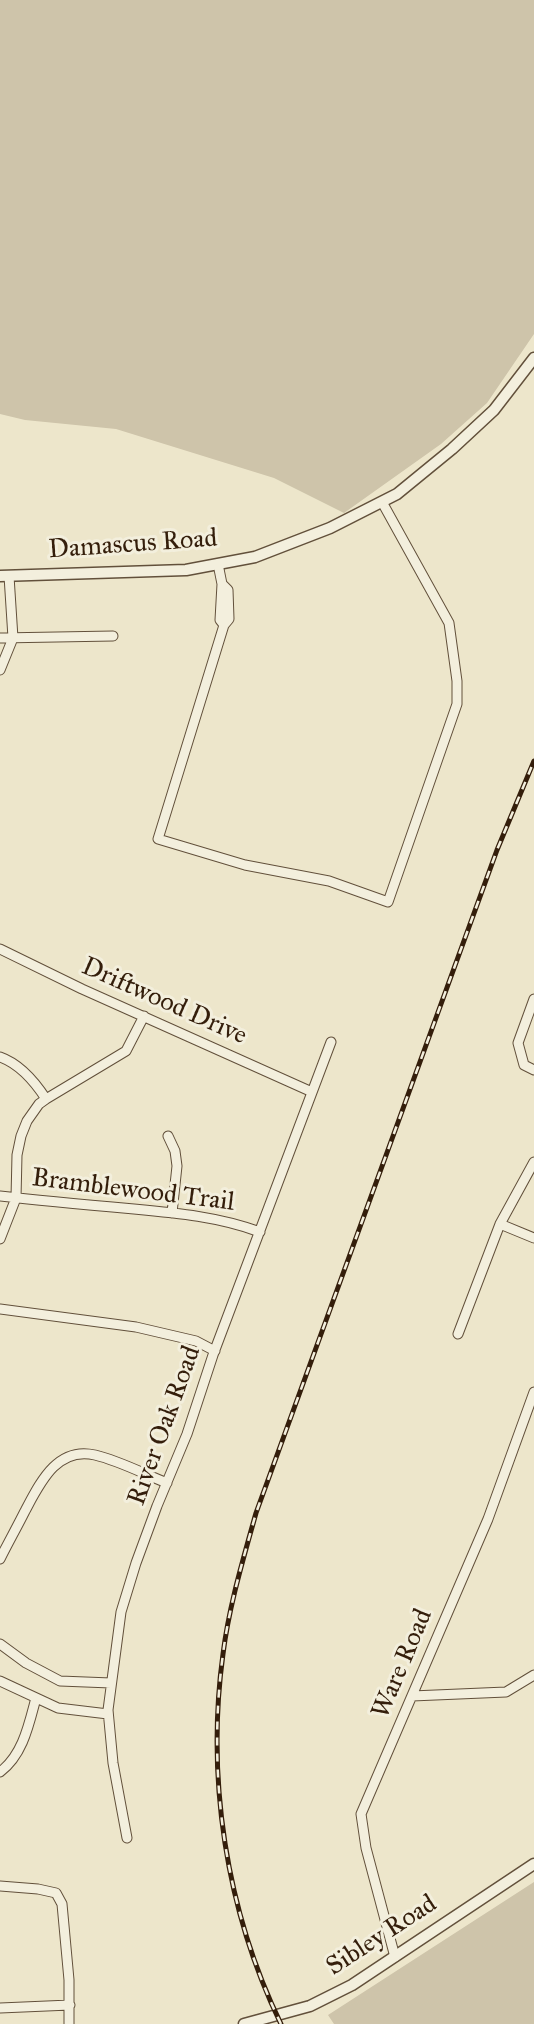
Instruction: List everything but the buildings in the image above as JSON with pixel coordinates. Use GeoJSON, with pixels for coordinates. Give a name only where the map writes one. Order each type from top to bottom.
{"type":"FeatureCollection","features":[{"type":"Feature","properties":{"kind":"street","name":"Damascus Road"},"geometry":{"type":"LineString","coordinates":[[5,576],[186,570],[255,557],[330,528],[397,494],[452,449],[494,410],[534,358]]}},
{"type":"Feature","properties":{"kind":"street"},"geometry":{"type":"LineString","coordinates":[[218,564],[222,584],[220,621],[224,625],[158,839],[245,865],[329,881],[388,902],[457,704],[457,681],[449,623],[382,502]]}},
{"type":"Feature","properties":{"kind":"street"},"geometry":{"type":"LineString","coordinates":[[0,670],[13,638],[5,576]]}},
{"type":"Feature","properties":{"kind":"street"},"geometry":{"type":"LineString","coordinates":[[0,638],[113,636]]}},
{"type":"Feature","properties":{"kind":"street","name":"Driftwood Drive"},"geometry":{"type":"LineString","coordinates":[[0,949],[312,1092]]}},
{"type":"Feature","properties":{"kind":"street"},"geometry":{"type":"LineString","coordinates":[[534,999],[518,1043],[524,1065],[534,1070]]}},
{"type":"Feature","properties":{"kind":"street"},"geometry":{"type":"LineString","coordinates":[[0,1239],[16,1198],[17,1154],[27,1121],[46,1099],[127,1051],[144,1016]]}},
{"type":"Feature","properties":{"kind":"street","name":"River Oak Road"},"geometry":{"type":"LineString","coordinates":[[127,1838],[113,1763],[108,1714],[121,1612],[136,1563],[187,1434],[215,1351],[331,1042]]}},
{"type":"Feature","properties":{"kind":"street"},"geometry":{"type":"LineString","coordinates":[[0,1057],[7,1059],[35,1082],[46,1099]]}},
{"type":"Feature","properties":{"kind":"street"},"geometry":{"type":"LineString","coordinates":[[167,1136],[175,1151],[177,1166],[172,1213]]}},
{"type":"Feature","properties":{"kind":"street"},"geometry":{"type":"LineString","coordinates":[[458,1334],[500,1223],[534,1162]]}},
{"type":"Feature","properties":{"kind":"street","name":"Bramblewood Trail"},"geometry":{"type":"LineString","coordinates":[[0,1196],[172,1213],[232,1222],[260,1232]]}},
{"type":"Feature","properties":{"kind":"street"},"geometry":{"type":"LineString","coordinates":[[500,1223],[534,1238]]}},
{"type":"Feature","properties":{"kind":"street"},"geometry":{"type":"LineString","coordinates":[[0,1309],[136,1327],[196,1341],[215,1351]]}},
{"type":"Feature","properties":{"kind":"street","name":"Ware Road"},"geometry":{"type":"LineString","coordinates":[[395,1957],[366,1848],[361,1814],[488,1519],[534,1392]]}},
{"type":"Feature","properties":{"kind":"street"},"geometry":{"type":"LineString","coordinates":[[0,1559],[39,1485],[48,1472],[62,1460],[77,1454],[94,1455],[167,1483]]}},
{"type":"Feature","properties":{"kind":"street"},"geometry":{"type":"LineString","coordinates":[[0,1643],[26,1663],[60,1681],[111,1683]]}},
{"type":"Feature","properties":{"kind":"street"},"geometry":{"type":"LineString","coordinates":[[412,1696],[506,1692],[534,1675]]}},
{"type":"Feature","properties":{"kind":"street"},"geometry":{"type":"LineString","coordinates":[[0,1681],[58,1709],[108,1714]]}},
{"type":"Feature","properties":{"kind":"street"},"geometry":{"type":"LineString","coordinates":[[0,1772],[15,1758],[27,1733],[36,1698]]}},
{"type":"Feature","properties":{"kind":"street","name":"Sibley Road"},"geometry":{"type":"LineString","coordinates":[[244,2024],[310,2006],[352,1985],[534,1864]]}},
{"type":"Feature","properties":{"kind":"street"},"geometry":{"type":"LineString","coordinates":[[0,1886],[56,1893],[62,1904],[70,2005],[69,2024]]}},
{"type":"Feature","properties":{"kind":"street"},"geometry":{"type":"LineString","coordinates":[[0,2008],[70,2005]]}},
{"type":"Feature","properties":{"kind":"shaded area"},"geometry":{"type":"Polygon","coordinates":[[[0,0],[534,0],[534,334],[487,403],[441,444],[344,513],[274,478],[116,429],[25,420],[0,414],[0,0]]]}},
{"type":"Feature","properties":{"kind":"shaded area"},"geometry":{"type":"Polygon","coordinates":[[[534,1882],[534,2024],[334,2024],[328,2015],[534,1882]]]}},
{"type":"Feature","properties":{"kind":"railway"},"geometry":{"type":"LineString","coordinates":[[281,2024],[246,1936],[225,1843],[217,1748],[218,1701],[229,1618],[256,1513],[497,850],[534,761]]}}]}
